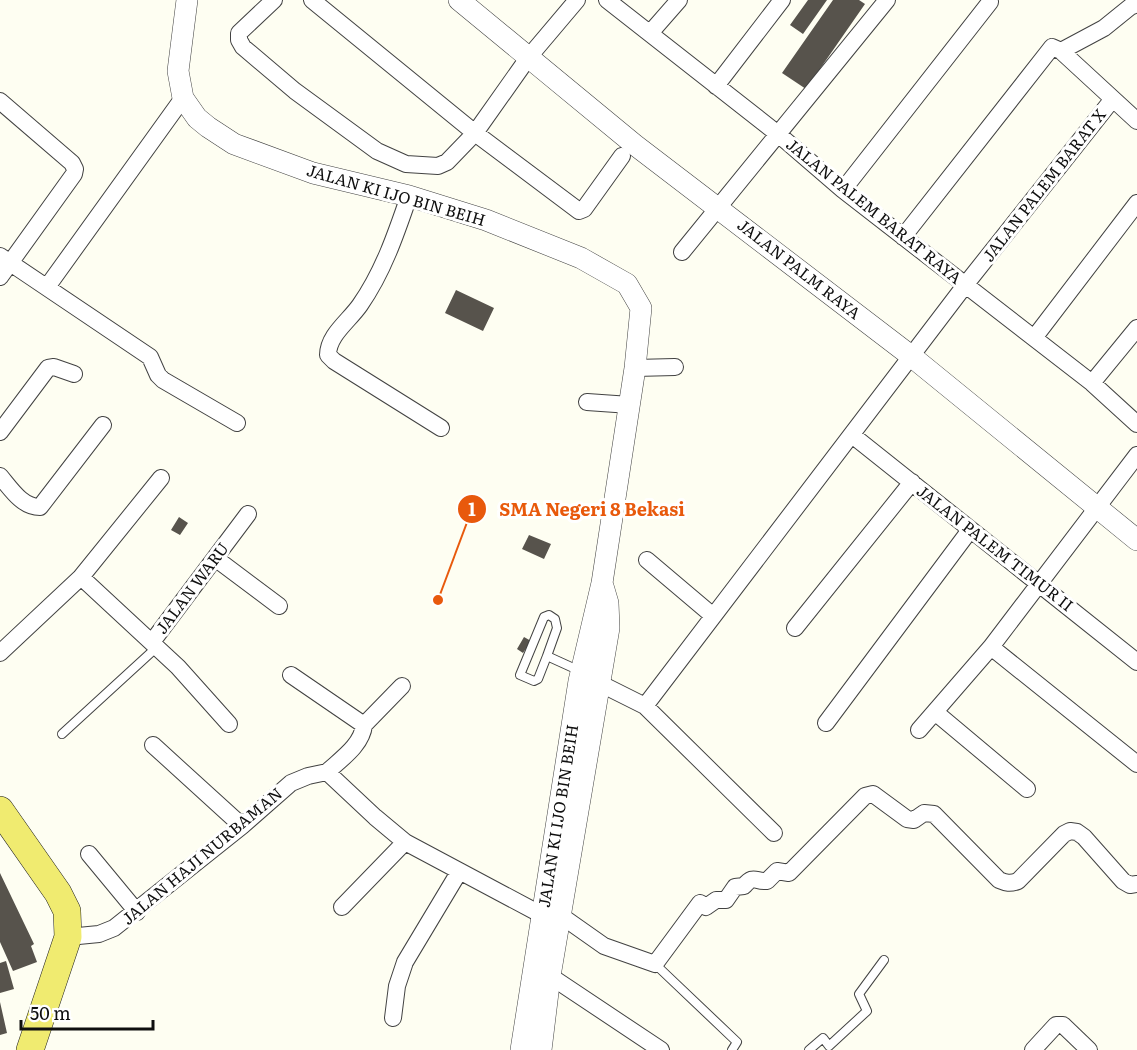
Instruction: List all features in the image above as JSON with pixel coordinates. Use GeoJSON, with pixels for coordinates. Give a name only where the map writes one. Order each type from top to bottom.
{"type":"FeatureCollection","features":[{"type":"Feature","properties":{"kind":"main road"},"geometry":{"type":"LineString","coordinates":[[0,810],[58,893],[67,911],[68,937],[30,1050]]}},
{"type":"Feature","properties":{"kind":"street","name":"JALAN KI IJO BIN BEIH"},"geometry":{"type":"LineString","coordinates":[[187,0],[178,71],[183,98],[197,118],[234,144],[313,173],[409,196],[486,220],[538,240],[613,274],[627,284],[641,308],[630,405],[602,583],[581,672],[551,915]]}},
{"type":"Feature","properties":{"kind":"street"},"geometry":{"type":"LineString","coordinates":[[274,0],[239,33],[240,44],[295,91],[377,151],[406,165],[438,166],[447,162],[475,133],[528,58],[578,0]]}},
{"type":"Feature","properties":{"kind":"street"},"geometry":{"type":"LineString","coordinates":[[312,0],[475,133],[579,211],[584,209],[622,156]]}},
{"type":"Feature","properties":{"kind":"street","name":"JALAN PALM RAYA"},"geometry":{"type":"LineString","coordinates":[[459,0],[635,145],[911,356],[1137,540]]}},
{"type":"Feature","properties":{"kind":"street","name":"JALAN PALEM BARAT RAYA"},"geometry":{"type":"LineString","coordinates":[[608,0],[778,134],[843,190],[1092,383],[1137,424]]}},
{"type":"Feature","properties":{"kind":"street"},"geometry":{"type":"LineString","coordinates":[[651,32],[680,0]]}},
{"type":"Feature","properties":{"kind":"street"},"geometry":{"type":"LineString","coordinates":[[716,86],[782,0]]}},
{"type":"Feature","properties":{"kind":"street"},"geometry":{"type":"LineString","coordinates":[[682,252],[886,0]]}},
{"type":"Feature","properties":{"kind":"street"},"geometry":{"type":"LineString","coordinates":[[843,190],[990,2]]}},
{"type":"Feature","properties":{"kind":"street"},"geometry":{"type":"LineString","coordinates":[[1061,51],[1104,28],[1137,4]]}},
{"type":"Feature","properties":{"kind":"street"},"geometry":{"type":"LineString","coordinates":[[903,237],[1052,47],[1061,51],[1137,121]]}},
{"type":"Feature","properties":{"kind":"street"},"geometry":{"type":"LineString","coordinates":[[47,287],[183,98]]}},
{"type":"Feature","properties":{"kind":"street","name":"JALAN PALEM BARAT X"},"geometry":{"type":"LineString","coordinates":[[645,706],[966,284],[1112,100]]}},
{"type":"Feature","properties":{"kind":"street"},"geometry":{"type":"LineString","coordinates":[[0,277],[5,259],[74,174],[75,169],[72,162],[2,107]]}},
{"type":"Feature","properties":{"kind":"street"},"geometry":{"type":"LineString","coordinates":[[409,196],[393,244],[378,275],[360,306],[337,333],[328,348],[328,355],[334,362],[441,428]]}},
{"type":"Feature","properties":{"kind":"street"},"geometry":{"type":"LineString","coordinates":[[1034,338],[1137,203]]}},
{"type":"Feature","properties":{"kind":"street"},"geometry":{"type":"LineString","coordinates":[[5,259],[150,357],[158,375],[163,380],[237,423]]}},
{"type":"Feature","properties":{"kind":"street"},"geometry":{"type":"LineString","coordinates":[[1092,383],[1137,327]]}},
{"type":"Feature","properties":{"kind":"street"},"geometry":{"type":"LineString","coordinates":[[0,432],[48,368],[54,367],[74,374]]}},
{"type":"Feature","properties":{"kind":"street"},"geometry":{"type":"LineString","coordinates":[[635,368],[675,368]]}},
{"type":"Feature","properties":{"kind":"street"},"geometry":{"type":"LineString","coordinates":[[587,402],[630,405]]}},
{"type":"Feature","properties":{"kind":"street"},"geometry":{"type":"LineString","coordinates":[[0,476],[24,502],[31,507],[40,507],[103,425]]}},
{"type":"Feature","properties":{"kind":"street","name":"JALAN PALEM TIMUR II"},"geometry":{"type":"LineString","coordinates":[[852,435],[1137,662]]}},
{"type":"Feature","properties":{"kind":"street"},"geometry":{"type":"LineString","coordinates":[[919,730],[991,647],[1137,455]]}},
{"type":"Feature","properties":{"kind":"street"},"geometry":{"type":"LineString","coordinates":[[0,652],[81,577],[161,478]]}},
{"type":"Feature","properties":{"kind":"street"},"geometry":{"type":"LineString","coordinates":[[795,628],[912,482]]}},
{"type":"Feature","properties":{"kind":"street","name":"JALAN WARU"},"geometry":{"type":"LineString","coordinates":[[81,577],[154,645],[248,514]]}},
{"type":"Feature","properties":{"kind":"street"},"geometry":{"type":"LineString","coordinates":[[826,723],[970,530]]}},
{"type":"Feature","properties":{"kind":"street"},"geometry":{"type":"LineString","coordinates":[[215,558],[279,606]]}},
{"type":"Feature","properties":{"kind":"street"},"geometry":{"type":"LineString","coordinates":[[647,560],[712,615]]}},
{"type":"Feature","properties":{"kind":"street","name":"JALAN KI IJO BIN BEIH"},"geometry":{"type":"LineString","coordinates":[[521,1050],[541,973],[609,628],[608,603],[602,583]]}},
{"type":"Feature","properties":{"kind":"street"},"geometry":{"type":"LineString","coordinates":[[154,645],[229,724]]}},
{"type":"Feature","properties":{"kind":"street"},"geometry":{"type":"LineString","coordinates":[[991,647],[1137,764]]}},
{"type":"Feature","properties":{"kind":"street"},"geometry":{"type":"LineString","coordinates":[[291,675],[364,725]]}},
{"type":"Feature","properties":{"kind":"street"},"geometry":{"type":"LineString","coordinates":[[599,683],[645,706],[774,833]]}},
{"type":"Feature","properties":{"kind":"street"},"geometry":{"type":"LineString","coordinates":[[402,686],[364,725],[363,733],[357,742],[327,772],[405,842],[459,872],[551,915],[604,946],[654,964],[700,903],[706,907],[716,900],[726,900],[735,887],[744,886],[748,880],[767,881],[777,870],[789,873],[865,796],[873,794],[908,819],[914,820],[924,813],[934,814],[999,880],[1006,883],[1011,884],[1018,881],[1064,834],[1070,831],[1077,832],[1084,837],[1123,882],[1130,885],[1137,884]]}},
{"type":"Feature","properties":{"kind":"street"},"geometry":{"type":"LineString","coordinates":[[935,712],[1027,789]]}},
{"type":"Feature","properties":{"kind":"street"},"geometry":{"type":"LineString","coordinates":[[153,745],[242,826]]}},
{"type":"Feature","properties":{"kind":"street","name":"JALAN HAJI NURBAMAN"},"geometry":{"type":"LineString","coordinates":[[68,937],[99,934],[114,928],[137,912],[242,826],[291,783],[327,772]]}},
{"type":"Feature","properties":{"kind":"street"},"geometry":{"type":"LineString","coordinates":[[342,907],[405,842]]}},
{"type":"Feature","properties":{"kind":"street"},"geometry":{"type":"LineString","coordinates":[[89,854],[137,912]]}},
{"type":"Feature","properties":{"kind":"street"},"geometry":{"type":"LineString","coordinates":[[393,1018],[397,986],[405,962],[459,872]]}},
{"type":"Feature","properties":{"kind":"street","name":"JALAN KI IJO BIN BEIH"},"geometry":{"type":"LineString","coordinates":[[541,973],[541,1050]]}},
{"type":"Feature","properties":{"kind":"street"},"geometry":{"type":"LineString","coordinates":[[541,973],[661,1050]]}},
{"type":"Feature","properties":{"kind":"street"},"geometry":{"type":"LineString","coordinates":[[1033,1050],[1056,1025],[1063,1025],[1089,1050]]}},
{"type":"Feature","properties":{"kind":"lane"},"geometry":{"type":"LineString","coordinates":[[549,615],[555,619],[557,627],[547,656],[538,679],[534,681],[520,675],[544,617],[549,615]]}},
{"type":"Feature","properties":{"kind":"lane"},"geometry":{"type":"LineString","coordinates":[[62,734],[154,645]]}},
{"type":"Feature","properties":{"kind":"lane"},"geometry":{"type":"LineString","coordinates":[[547,656],[581,672]]}},
{"type":"Feature","properties":{"kind":"lane"},"geometry":{"type":"LineString","coordinates":[[809,1050],[823,1038],[831,1048],[867,1011],[859,994],[884,960]]}},
{"type":"Feature","properties":{"kind":"lane"},"geometry":{"type":"LineString","coordinates":[[654,964],[737,1042],[732,1050]]}},
{"type":"Feature","properties":{"kind":"building"},"geometry":{"type":"Polygon","coordinates":[[[808,0],[827,0],[803,34],[790,25],[808,0]]]}},
{"type":"Feature","properties":{"kind":"building"},"geometry":{"type":"Polygon","coordinates":[[[833,0],[859,0],[865,4],[806,89],[782,73],[833,0]]]}},
{"type":"Feature","properties":{"kind":"building"},"geometry":{"type":"Polygon","coordinates":[[[456,290],[494,308],[483,331],[445,313],[456,290]]]}},
{"type":"Feature","properties":{"kind":"building"},"geometry":{"type":"Polygon","coordinates":[[[179,517],[188,523],[180,535],[171,530],[179,517]]]}},
{"type":"Feature","properties":{"kind":"building"},"geometry":{"type":"Polygon","coordinates":[[[529,535],[551,544],[544,559],[522,549],[529,535]]]}},
{"type":"Feature","properties":{"kind":"building"},"geometry":{"type":"Polygon","coordinates":[[[524,637],[531,641],[523,653],[517,649],[524,637]]]}},
{"type":"Feature","properties":{"kind":"building"},"geometry":{"type":"Polygon","coordinates":[[[0,873],[34,944],[31,946],[37,962],[13,971],[0,942],[0,873]]]}},
{"type":"Feature","properties":{"kind":"building"},"geometry":{"type":"Polygon","coordinates":[[[6,961],[14,989],[0,993],[0,963],[6,961]]]}},
{"type":"Feature","properties":{"kind":"building"},"geometry":{"type":"Polygon","coordinates":[[[0,1002],[7,1033],[0,1035],[0,1002]]]}},
{"type":"Feature","properties":{"kind":"place","name":"SMA Negeri 8 Bekasi"},"geometry":{"type":"Point","coordinates":[438,600]}}]}
